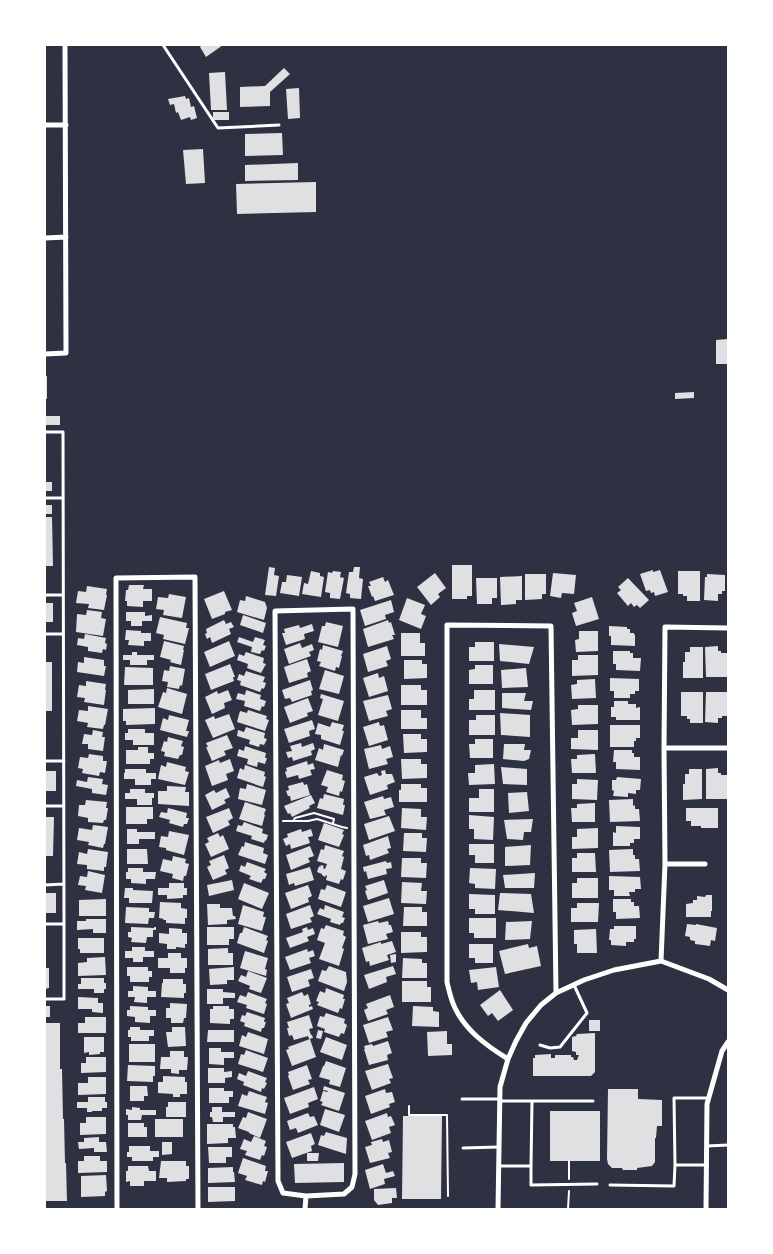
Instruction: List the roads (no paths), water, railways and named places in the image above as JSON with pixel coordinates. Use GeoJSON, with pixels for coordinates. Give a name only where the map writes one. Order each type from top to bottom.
{"type":"FeatureCollection","features":[{"type":"Feature","properties":{"kind":"street"},"geometry":{"type":"LineString","coordinates":[[45,354],[66,353],[66,45]]}},
{"type":"Feature","properties":{"kind":"street"},"geometry":{"type":"LineString","coordinates":[[45,125],[66,125]]}},
{"type":"Feature","properties":{"kind":"street"},"geometry":{"type":"LineString","coordinates":[[45,238],[66,237]]}},
{"type":"Feature","properties":{"kind":"street"},"geometry":{"type":"LineString","coordinates":[[117,1209],[116,578],[195,577],[198,1209]]}},
{"type":"Feature","properties":{"kind":"street"},"geometry":{"type":"LineString","coordinates":[[353,609],[356,1174],[352,1187],[344,1194],[306,1196],[283,1194],[278,1181],[275,611],[353,609]]}},
{"type":"Feature","properties":{"kind":"street"},"geometry":{"type":"LineString","coordinates":[[508,1059],[486,1044],[466,1026],[455,1008],[446,982],[447,625],[551,626],[556,993]]}},
{"type":"Feature","properties":{"kind":"street"},"geometry":{"type":"LineString","coordinates":[[661,961],[665,864],[665,627],[728,628]]}},
{"type":"Feature","properties":{"kind":"street"},"geometry":{"type":"LineString","coordinates":[[664,748],[728,748]]}},
{"type":"Feature","properties":{"kind":"street"},"geometry":{"type":"LineString","coordinates":[[665,864],[705,864]]}},
{"type":"Feature","properties":{"kind":"street"},"geometry":{"type":"LineString","coordinates":[[498,1209],[500,1087],[508,1059],[516,1041],[526,1023],[541,1005],[556,993],[574,984],[614,970],[661,961],[709,979],[728,990]]}},
{"type":"Feature","properties":{"kind":"street"},"geometry":{"type":"LineString","coordinates":[[706,1209],[706,1104],[722,1051],[728,1042]]}},
{"type":"Feature","properties":{"kind":"street"},"geometry":{"type":"LineString","coordinates":[[305,1209],[306,1196]]}},
{"type":"Feature","properties":{"kind":"lane"},"geometry":{"type":"LineString","coordinates":[[163,45],[218,128],[279,125]]}},
{"type":"Feature","properties":{"kind":"lane"},"geometry":{"type":"LineString","coordinates":[[45,432],[63,432],[64,761],[64,999],[45,1000]]}},
{"type":"Feature","properties":{"kind":"lane"},"geometry":{"type":"LineString","coordinates":[[45,498],[63,498]]}},
{"type":"Feature","properties":{"kind":"lane"},"geometry":{"type":"LineString","coordinates":[[45,595],[63,595]]}},
{"type":"Feature","properties":{"kind":"lane"},"geometry":{"type":"LineString","coordinates":[[45,634],[63,634]]}},
{"type":"Feature","properties":{"kind":"lane"},"geometry":{"type":"LineString","coordinates":[[45,761],[64,761]]}},
{"type":"Feature","properties":{"kind":"lane"},"geometry":{"type":"LineString","coordinates":[[45,806],[64,806]]}},
{"type":"Feature","properties":{"kind":"lane"},"geometry":{"type":"LineString","coordinates":[[45,885],[64,884]]}},
{"type":"Feature","properties":{"kind":"lane"},"geometry":{"type":"LineString","coordinates":[[45,924],[64,924]]}},
{"type":"Feature","properties":{"kind":"lane"},"geometry":{"type":"LineString","coordinates":[[540,1045],[550,1048],[560,1047],[587,1013],[574,984]]}},
{"type":"Feature","properties":{"kind":"lane"},"geometry":{"type":"LineString","coordinates":[[610,1185],[674,1186],[674,1098],[708,1098]]}},
{"type":"Feature","properties":{"kind":"lane"},"geometry":{"type":"LineString","coordinates":[[462,1099],[593,1101]]}},
{"type":"Feature","properties":{"kind":"lane"},"geometry":{"type":"LineString","coordinates":[[532,1101],[531,1185],[597,1184]]}},
{"type":"Feature","properties":{"kind":"lane"},"geometry":{"type":"LineString","coordinates":[[706,1146],[728,1145]]}},
{"type":"Feature","properties":{"kind":"lane"},"geometry":{"type":"LineString","coordinates":[[463,1148],[499,1147]]}},
{"type":"Feature","properties":{"kind":"lane"},"geometry":{"type":"LineString","coordinates":[[675,1165],[706,1165]]}},
{"type":"Feature","properties":{"kind":"lane"},"geometry":{"type":"LineString","coordinates":[[499,1166],[532,1166]]}}]}
